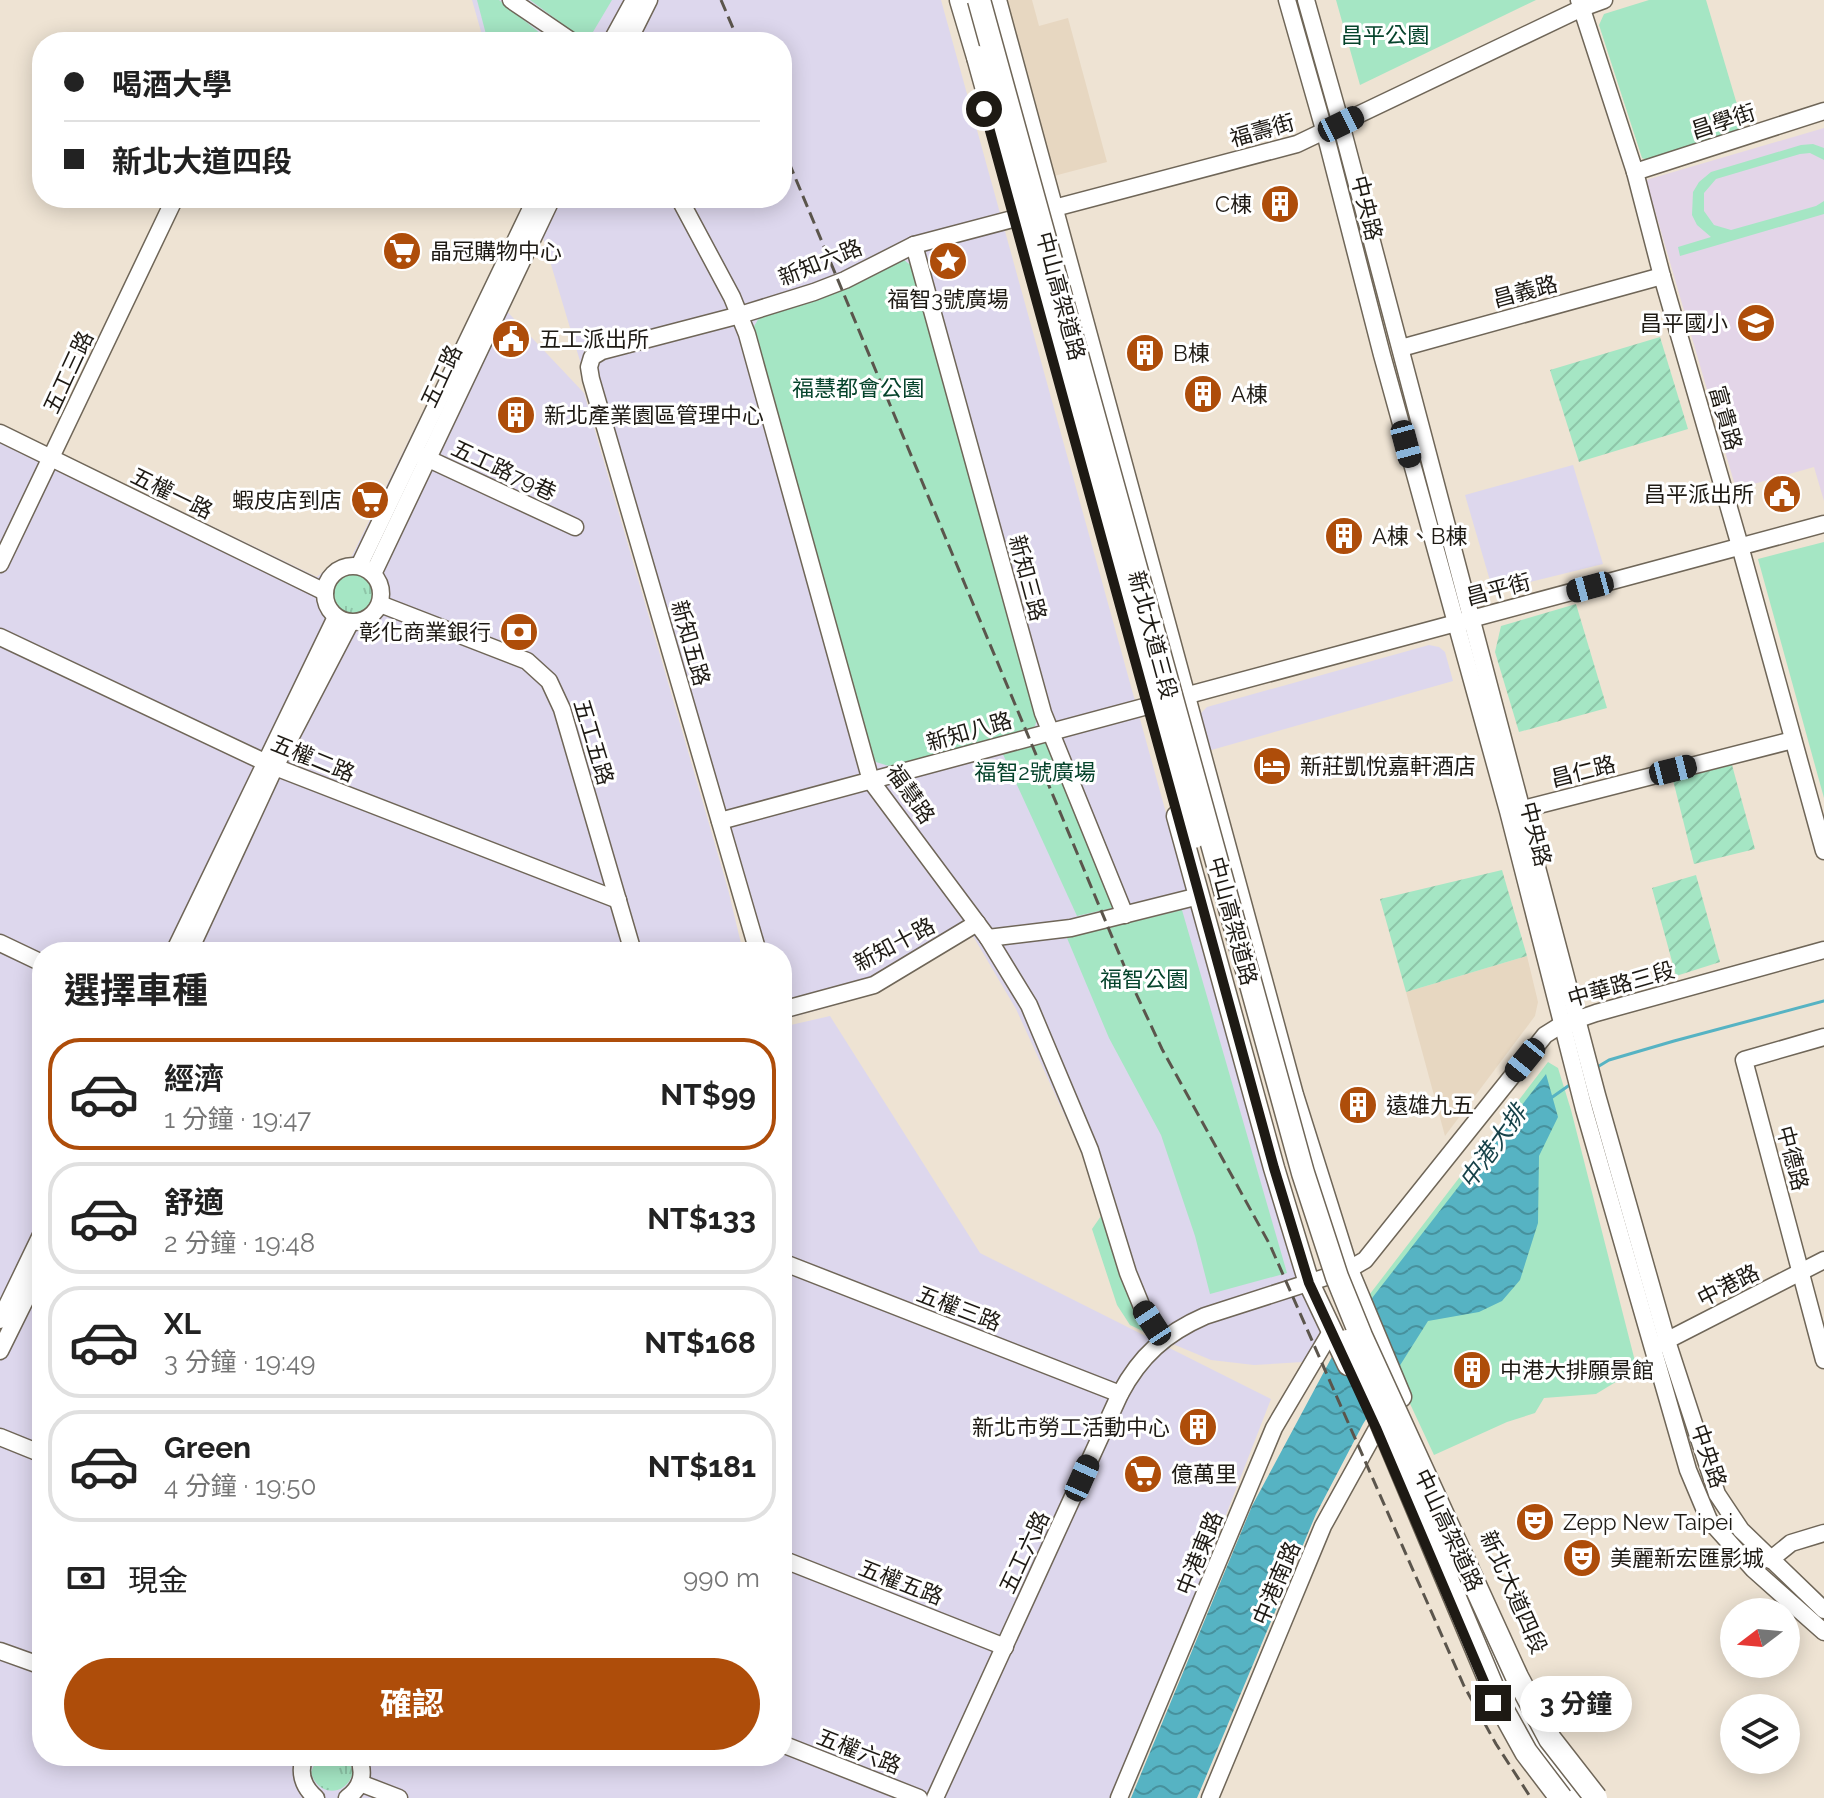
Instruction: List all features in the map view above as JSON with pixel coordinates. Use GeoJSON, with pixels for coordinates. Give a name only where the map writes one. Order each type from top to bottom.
{"type":"FeatureCollection","features":[{"type":"Feature","properties":{"kind":"highway","name":"中山高架道路"},"geometry":{"type":"LineString","coordinates":[[965,0],[978,57],[1286,1167],[1319,1271],[1500,1705],[1526,1752],[1561,1798]]}},
{"type":"Feature","properties":{"kind":"highway","name":"中山高架道路"},"geometry":{"type":"LineString","coordinates":[[979,0],[1303,1173],[1337,1277],[1523,1690],[1556,1749],[1596,1798]]}},
{"type":"Feature","properties":{"kind":"highway"},"geometry":{"type":"LineString","coordinates":[[1386,1408],[1519,1713],[1536,1743],[1578,1798]]}},
{"type":"Feature","properties":{"kind":"main road","name":"新北大道三段"},"geometry":{"type":"LineString","coordinates":[[954,0],[1022,216],[1165,699],[1293,1095],[1330,1281]]}},
{"type":"Feature","properties":{"kind":"main road","name":"新北大道三段"},"geometry":{"type":"LineString","coordinates":[[965,0],[1022,216]]}},
{"type":"Feature","properties":{"kind":"main road","name":"新北大道三段"},"geometry":{"type":"LineString","coordinates":[[996,0],[1052,208],[1165,699],[1199,896],[1274,1168],[1330,1281]]}},
{"type":"Feature","properties":{"kind":"main road","name":"新北大道四段"},"geometry":{"type":"LineString","coordinates":[[1330,1281],[1346,1318]]}},
{"type":"Feature","properties":{"kind":"main road","name":"新北大道四段"},"geometry":{"type":"LineString","coordinates":[[1330,1281],[1386,1408],[1533,1693],[1577,1764],[1607,1798]]}},
{"type":"Feature","properties":{"kind":"main road","name":"新北大道四段"},"geometry":{"type":"LineString","coordinates":[[1330,1281],[1368,1381],[1386,1408],[1493,1703],[1523,1758],[1552,1798]]}},
{"type":"Feature","properties":{"kind":"street"},"geometry":{"type":"LineString","coordinates":[[511,0],[558,32]]}},
{"type":"Feature","properties":{"kind":"street"},"geometry":{"type":"LineString","coordinates":[[616,32],[634,0]]}},
{"type":"Feature","properties":{"kind":"street"},"geometry":{"type":"LineString","coordinates":[[633,32],[649,0]]}},
{"type":"Feature","properties":{"kind":"street","name":"中央路"},"geometry":{"type":"LineString","coordinates":[[1287,0],[1462,621],[1523,809],[1579,1019],[1577,1051],[1584,1109],[1659,1344],[1717,1494],[1741,1530],[1824,1610]]}},
{"type":"Feature","properties":{"kind":"street","name":"中央路"},"geometry":{"type":"LineString","coordinates":[[1306,0],[1401,348],[1462,621],[1561,1025],[1597,1095],[1688,1470],[1709,1520],[1753,1569],[1824,1632]]}},
{"type":"Feature","properties":{"kind":"street","name":"福壽街"},"geometry":{"type":"LineString","coordinates":[[1052,208],[1297,144],[1325,133],[1580,4],[1604,0]]}},
{"type":"Feature","properties":{"kind":"street","name":"富貴路"},"geometry":{"type":"LineString","coordinates":[[1580,4],[1635,172],[1824,851]]}},
{"type":"Feature","properties":{"kind":"street","name":"昌學街"},"geometry":{"type":"LineString","coordinates":[[1635,172],[1824,111]]}},
{"type":"Feature","properties":{"kind":"street","name":"五工三路"},"geometry":{"type":"LineString","coordinates":[[0,564],[170,208]]}},
{"type":"Feature","properties":{"kind":"street","name":"五工路"},"geometry":{"type":"LineString","coordinates":[[421,455],[532,208]]}},
{"type":"Feature","properties":{"kind":"street","name":"五工路"},"geometry":{"type":"LineString","coordinates":[[366,570],[547,208]]}},
{"type":"Feature","properties":{"kind":"street","name":"福慧路"},"geometry":{"type":"LineString","coordinates":[[684,208],[740,315],[871,781],[988,938],[1029,1005],[1090,1150],[1128,1273],[1142,1307],[1162,1339]]}},
{"type":"Feature","properties":{"kind":"street","name":"新知六路"},"geometry":{"type":"LineString","coordinates":[[602,351],[740,315],[835,284],[914,245],[1052,208]]}},
{"type":"Feature","properties":{"kind":"street","name":"新知三路"},"geometry":{"type":"LineString","coordinates":[[914,245],[1043,713],[1125,915]]}},
{"type":"Feature","properties":{"kind":"street","name":"昌義路"},"geometry":{"type":"LineString","coordinates":[[1401,348],[1662,276]]}},
{"type":"Feature","properties":{"kind":"street","name":"新知五路"},"geometry":{"type":"LineString","coordinates":[[602,351],[590,362],[591,379],[755,942]]}},
{"type":"Feature","properties":{"kind":"street","name":"五權一路"},"geometry":{"type":"LineString","coordinates":[[0,433],[325,592]]}},
{"type":"Feature","properties":{"kind":"street","name":"五工路79巷"},"geometry":{"type":"LineString","coordinates":[[421,455],[575,527]]}},
{"type":"Feature","properties":{"kind":"street","name":"昌平街"},"geometry":{"type":"LineString","coordinates":[[1165,699],[1824,524]]}},
{"type":"Feature","properties":{"kind":"street"},"geometry":{"type":"LineString","coordinates":[[347,566],[366,570],[381,591],[380,604],[371,617],[357,623],[343,620],[328,609],[325,592],[335,573],[347,566]]}},
{"type":"Feature","properties":{"kind":"street","name":"五工五路"},"geometry":{"type":"LineString","coordinates":[[380,604],[527,661],[549,681],[562,709],[630,942]]}},
{"type":"Feature","properties":{"kind":"street"},"geometry":{"type":"LineString","coordinates":[[179,942],[343,620]]}},
{"type":"Feature","properties":{"kind":"street","name":"五權二路"},"geometry":{"type":"LineString","coordinates":[[0,637],[270,765],[618,900]]}},
{"type":"Feature","properties":{"kind":"street","name":"新知八路"},"geometry":{"type":"LineString","coordinates":[[720,821],[1165,699]]}},
{"type":"Feature","properties":{"kind":"street","name":"昌仁路"},"geometry":{"type":"LineString","coordinates":[[1523,809],[1793,740]]}},
{"type":"Feature","properties":{"kind":"street"},"geometry":{"type":"LineString","coordinates":[[193,942],[270,765]]}},
{"type":"Feature","properties":{"kind":"street"},"geometry":{"type":"LineString","coordinates":[[988,938],[1071,928],[1199,896]]}},
{"type":"Feature","properties":{"kind":"street","name":"新知十路"},"geometry":{"type":"LineString","coordinates":[[792,1007],[874,985],[977,923]]}},
{"type":"Feature","properties":{"kind":"street"},"geometry":{"type":"LineString","coordinates":[[0,943],[32,958]]}},
{"type":"Feature","properties":{"kind":"street","name":"中華路三段"},"geometry":{"type":"LineString","coordinates":[[1330,1281],[1365,1260],[1545,1035],[1579,1019],[1824,950]]}},
{"type":"Feature","properties":{"kind":"street","name":"中德路"},"geometry":{"type":"LineString","coordinates":[[1824,1037],[1744,1060],[1824,1360]]}},
{"type":"Feature","properties":{"kind":"street","name":"中港路"},"geometry":{"type":"LineString","coordinates":[[1659,1344],[1824,1260]]}},
{"type":"Feature","properties":{"kind":"street","name":"五權三路"},"geometry":{"type":"LineString","coordinates":[[792,1266],[1120,1394]]}},
{"type":"Feature","properties":{"kind":"street"},"geometry":{"type":"LineString","coordinates":[[0,1320],[32,1275]]}},
{"type":"Feature","properties":{"kind":"street"},"geometry":{"type":"LineString","coordinates":[[0,1351],[32,1279]]}},
{"type":"Feature","properties":{"kind":"street","name":"五工六路"},"geometry":{"type":"LineString","coordinates":[[935,1798],[1131,1374],[1162,1339],[1183,1325],[1330,1281]]}},
{"type":"Feature","properties":{"kind":"street","name":"中港東路"},"geometry":{"type":"LineString","coordinates":[[1119,1798],[1274,1428],[1346,1318]]}},
{"type":"Feature","properties":{"kind":"street","name":"中港南路"},"geometry":{"type":"LineString","coordinates":[[1210,1798],[1323,1526],[1386,1408]]}},
{"type":"Feature","properties":{"kind":"street"},"geometry":{"type":"LineString","coordinates":[[0,1437],[32,1450]]}},
{"type":"Feature","properties":{"kind":"street"},"geometry":{"type":"LineString","coordinates":[[1770,1560],[1791,1543],[1824,1533]]}},
{"type":"Feature","properties":{"kind":"street","name":"五權五路"},"geometry":{"type":"LineString","coordinates":[[792,1563],[1005,1647]]}},
{"type":"Feature","properties":{"kind":"street"},"geometry":{"type":"LineString","coordinates":[[0,1651],[32,1662]]}},
{"type":"Feature","properties":{"kind":"street","name":"五權六路"},"geometry":{"type":"LineString","coordinates":[[792,1748],[919,1798]]}},
{"type":"Feature","properties":{"kind":"street"},"geometry":{"type":"LineString","coordinates":[[300,1766],[305,1787],[316,1798]]}},
{"type":"Feature","properties":{"kind":"street"},"geometry":{"type":"LineString","coordinates":[[347,1798],[360,1783],[360,1766]]}},
{"type":"Feature","properties":{"kind":"street"},"geometry":{"type":"LineString","coordinates":[[360,1783],[399,1798]]}},
{"type":"Feature","properties":{"kind":"shaded area"},"geometry":{"type":"Polygon","coordinates":[[[472,0],[941,0],[1290,1261],[1323,1331],[1303,1362],[1254,1365],[1211,1360],[1149,1334],[1134,1310],[1117,1266],[1081,1151],[1016,1009],[973,936],[875,994],[792,1017],[792,942],[747,942],[534,208],[792,208],[792,32],[481,32],[472,0]]]}},
{"type":"Feature","properties":{"kind":"shaded area"},"geometry":{"type":"Polygon","coordinates":[[[1002,0],[1032,0],[1039,26],[1068,18],[1107,162],[1050,177],[1002,0]]]}},
{"type":"Feature","properties":{"kind":"shaded area","name":"昌平國小"},"geometry":{"type":"Polygon","coordinates":[[[1824,128],[1824,501],[1814,467],[1736,489],[1646,180],[1824,128]]]}},
{"type":"Feature","properties":{"kind":"shaded area"},"geometry":{"type":"Polygon","coordinates":[[[484,287],[584,393],[728,889],[741,942],[32,942],[32,1766],[792,1766],[792,1025],[830,1016],[980,1253],[1271,1399],[1116,1798],[0,1798],[0,424],[317,577],[336,561],[351,558],[484,287]]]}},
{"type":"Feature","properties":{"kind":"shaded area"},"geometry":{"type":"Polygon","coordinates":[[[1573,465],[1603,564],[1493,591],[1465,495],[1573,465]]]}},
{"type":"Feature","properties":{"kind":"shaded area"},"geometry":{"type":"Polygon","coordinates":[[[1429,645],[1445,652],[1453,681],[1208,751],[1199,720],[1207,707],[1429,645]]]}},
{"type":"Feature","properties":{"kind":"shaded area"},"geometry":{"type":"Polygon","coordinates":[[[1527,956],[1538,1002],[1535,1016],[1445,1136],[1406,992],[1527,956]]]}},
{"type":"Feature","properties":{"kind":"green space"},"geometry":{"type":"Polygon","coordinates":[[[477,0],[499,0],[539,32],[485,32],[477,0]]]}},
{"type":"Feature","properties":{"kind":"green space"},"geometry":{"type":"Polygon","coordinates":[[[530,0],[612,0],[593,32],[573,32],[530,0]]]}},
{"type":"Feature","properties":{"kind":"green space","name":"昌平公園"},"geometry":{"type":"Polygon","coordinates":[[[1336,0],[1536,0],[1360,85],[1336,0]]]}},
{"type":"Feature","properties":{"kind":"green space"},"geometry":{"type":"Polygon","coordinates":[[[1649,0],[1706,0],[1744,128],[1649,161],[1642,158],[1599,25],[1604,14],[1649,0]]]}},
{"type":"Feature","properties":{"kind":"green space"},"geometry":{"type":"Polygon","coordinates":[[[1813,144],[1824,148],[1824,160],[1810,153],[1800,154],[1716,179],[1704,193],[1704,211],[1714,225],[1731,230],[1824,201],[1824,214],[1680,256],[1678,247],[1711,237],[1697,225],[1692,215],[1693,192],[1699,182],[1711,172],[1813,144]]]}},
{"type":"Feature","properties":{"kind":"green space","name":"福慧都會公園"},"geometry":{"type":"Polygon","coordinates":[[[904,260],[913,267],[1038,716],[1035,726],[1030,729],[892,767],[876,762],[872,755],[753,328],[759,318],[819,300],[904,260]]]}},
{"type":"Feature","properties":{"kind":"green space"},"geometry":{"type":"Polygon","coordinates":[[[1660,337],[1688,429],[1579,462],[1550,370],[1660,337]]]}},
{"type":"Feature","properties":{"kind":"green space"},"geometry":{"type":"Polygon","coordinates":[[[1824,542],[1824,798],[1758,559],[1824,542]]]}},
{"type":"Feature","properties":{"kind":"green space"},"geometry":{"type":"Polygon","coordinates":[[[353,574],[368,580],[374,595],[368,610],[353,616],[338,610],[332,595],[338,580],[353,574]]]}},
{"type":"Feature","properties":{"kind":"green space"},"geometry":{"type":"Polygon","coordinates":[[[1576,604],[1607,708],[1519,732],[1495,652],[1501,626],[1576,604]]]}},
{"type":"Feature","properties":{"kind":"green space","name":"福智2號廣場"},"geometry":{"type":"Polygon","coordinates":[[[1045,738],[1117,907],[1077,916],[1001,750],[1045,738]]]}},
{"type":"Feature","properties":{"kind":"green space"},"geometry":{"type":"Polygon","coordinates":[[[1732,765],[1755,849],[1694,864],[1673,780],[1732,765]]]}},
{"type":"Feature","properties":{"kind":"green space"},"geometry":{"type":"Polygon","coordinates":[[[1502,870],[1527,956],[1406,992],[1380,899],[1502,870]]]}},
{"type":"Feature","properties":{"kind":"green space"},"geometry":{"type":"Polygon","coordinates":[[[1696,875],[1720,962],[1676,976],[1652,888],[1696,875]]]}},
{"type":"Feature","properties":{"kind":"green space","name":"福智公園"},"geometry":{"type":"Polygon","coordinates":[[[1182,910],[1287,1273],[1210,1294],[1195,1236],[1161,1135],[1109,1038],[1067,938],[1182,910]]]}},
{"type":"Feature","properties":{"kind":"green space"},"geometry":{"type":"Polygon","coordinates":[[[1548,1062],[1558,1068],[1571,1110],[1637,1369],[1596,1394],[1544,1398],[1535,1413],[1507,1422],[1434,1455],[1363,1303],[1548,1062]]]}},
{"type":"Feature","properties":{"kind":"green space"},"geometry":{"type":"Polygon","coordinates":[[[1101,1216],[1134,1309],[1149,1334],[1130,1325],[1117,1305],[1092,1229],[1101,1216]]]}},
{"type":"Feature","properties":{"kind":"green space"},"geometry":{"type":"Polygon","coordinates":[[[314,1766],[351,1766],[353,1772],[345,1786],[332,1791],[319,1786],[311,1772],[314,1766]]]}},
{"type":"Feature","properties":{"kind":"water"},"geometry":{"type":"Polygon","coordinates":[[[1546,1074],[1558,1117],[1539,1156],[1538,1223],[1520,1280],[1502,1301],[1479,1312],[1428,1321],[1363,1424],[1316,1514],[1197,1798],[1131,1798],[1252,1506],[1334,1353],[1369,1302],[1546,1074]]]}},
{"type":"Feature","properties":{"kind":"waterway","name":"中港大排"},"geometry":{"type":"LineString","coordinates":[[1594,1069],[1609,1060],[1824,1001]]}},
{"type":"Feature","properties":{"kind":"waterway","name":"中港大排"},"geometry":{"type":"LineString","coordinates":[[1551,1098],[1571,1084]]}},
{"type":"Feature","properties":{"kind":"railway"},"geometry":{"type":"LineString","coordinates":[[721,0],[735,32]]}},
{"type":"Feature","properties":{"kind":"railway"},"geometry":{"type":"LineString","coordinates":[[792,170],[1133,987],[1162,1049],[1270,1245],[1464,1686],[1531,1798]]}},
{"type":"Feature","properties":{"kind":"place","name":"C棟"},"geometry":{"type":"Point","coordinates":[1280,204]}},
{"type":"Feature","properties":{"kind":"place","name":"晶冠購物中心"},"geometry":{"type":"Point","coordinates":[402,251]}},
{"type":"Feature","properties":{"kind":"place","name":"福智3號廣場"},"geometry":{"type":"Point","coordinates":[948,261]}},
{"type":"Feature","properties":{"kind":"place","name":"昌平國小"},"geometry":{"type":"Point","coordinates":[1756,323]}},
{"type":"Feature","properties":{"kind":"place","name":"五工派出所"},"geometry":{"type":"Point","coordinates":[511,339]}},
{"type":"Feature","properties":{"kind":"place","name":"B棟"},"geometry":{"type":"Point","coordinates":[1145,353]}},
{"type":"Feature","properties":{"kind":"place","name":"A棟"},"geometry":{"type":"Point","coordinates":[1203,394]}},
{"type":"Feature","properties":{"kind":"place","name":"新北產業園區管理中心"},"geometry":{"type":"Point","coordinates":[516,415]}},
{"type":"Feature","properties":{"kind":"place","name":"昌平派出所"},"geometry":{"type":"Point","coordinates":[1782,494]}},
{"type":"Feature","properties":{"kind":"place","name":"蝦皮店到店"},"geometry":{"type":"Point","coordinates":[370,500]}},
{"type":"Feature","properties":{"kind":"place","name":"A棟、B棟"},"geometry":{"type":"Point","coordinates":[1344,536]}},
{"type":"Feature","properties":{"kind":"place","name":"彰化商業銀行"},"geometry":{"type":"Point","coordinates":[519,632]}},
{"type":"Feature","properties":{"kind":"place","name":"新莊凱悅嘉軒酒店"},"geometry":{"type":"Point","coordinates":[1272,766]}},
{"type":"Feature","properties":{"kind":"place","name":"遠雄九五"},"geometry":{"type":"Point","coordinates":[1358,1105]}},
{"type":"Feature","properties":{"kind":"place","name":"中港大排願景館"},"geometry":{"type":"Point","coordinates":[1472,1370]}},
{"type":"Feature","properties":{"kind":"place","name":"新北市勞工活動中心"},"geometry":{"type":"Point","coordinates":[1198,1427]}},
{"type":"Feature","properties":{"kind":"place","name":"億萬里"},"geometry":{"type":"Point","coordinates":[1143,1474]}},
{"type":"Feature","properties":{"kind":"place","name":"Zepp New Taipei"},"geometry":{"type":"Point","coordinates":[1535,1522]}},
{"type":"Feature","properties":{"kind":"place","name":"美麗新宏匯影城"},"geometry":{"type":"Point","coordinates":[1582,1558]}},
{"type":"Feature","properties":{"kind":"route"},"geometry":{"type":"LineString","coordinates":[[984,109],[1274,1168],[1309,1283],[1376,1428],[1493,1703]]}}]}
